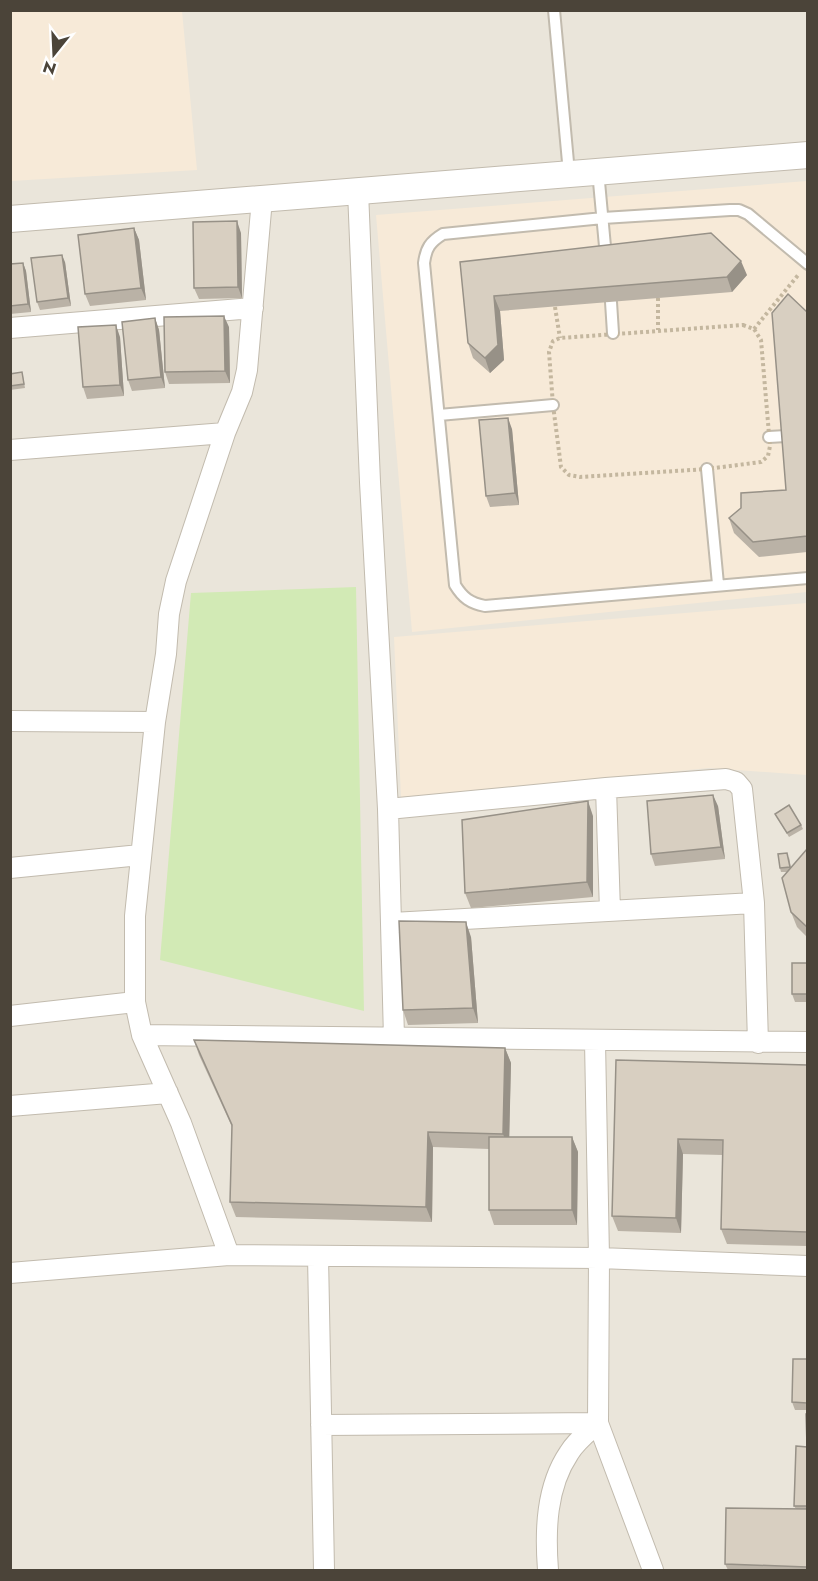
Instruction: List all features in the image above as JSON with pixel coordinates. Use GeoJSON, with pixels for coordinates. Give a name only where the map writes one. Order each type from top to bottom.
{"type":"FeatureCollection","features":[{"type":"Feature","properties":{"kind":"street"},"geometry":{"type":"LineString","coordinates":[[10,219],[807,155]]}},
{"type":"Feature","properties":{"kind":"street"},"geometry":{"type":"LineString","coordinates":[[358,191],[370,482],[388,809],[394,1038]]}},
{"type":"Feature","properties":{"kind":"street"},"geometry":{"type":"LineString","coordinates":[[229,1255],[199,1168],[142,1035],[135,1002],[135,916],[155,722],[166,654],[172,594],[225,433],[242,392],[247,369],[262,199]]}},
{"type":"Feature","properties":{"kind":"street"},"geometry":{"type":"LineString","coordinates":[[10,328],[253,308]]}},
{"type":"Feature","properties":{"kind":"street"},"geometry":{"type":"LineString","coordinates":[[10,450],[225,433]]}},
{"type":"Feature","properties":{"kind":"street"},"geometry":{"type":"LineString","coordinates":[[10,721],[155,722]]}},
{"type":"Feature","properties":{"kind":"street"},"geometry":{"type":"LineString","coordinates":[[388,809],[606,788],[726,779],[736,782],[742,789],[754,903],[758,1043]]}},
{"type":"Feature","properties":{"kind":"street"},"geometry":{"type":"LineString","coordinates":[[606,788],[610,911]]}},
{"type":"Feature","properties":{"kind":"street"},"geometry":{"type":"LineString","coordinates":[[10,868],[140,855]]}},
{"type":"Feature","properties":{"kind":"street"},"geometry":{"type":"LineString","coordinates":[[392,923],[754,903]]}},
{"type":"Feature","properties":{"kind":"street"},"geometry":{"type":"LineString","coordinates":[[10,1016],[135,1002]]}},
{"type":"Feature","properties":{"kind":"street"},"geometry":{"type":"LineString","coordinates":[[142,1035],[807,1042]]}},
{"type":"Feature","properties":{"kind":"street"},"geometry":{"type":"LineString","coordinates":[[595,1041],[599,1258],[598,1423],[652,1570]]}},
{"type":"Feature","properties":{"kind":"street"},"geometry":{"type":"LineString","coordinates":[[10,1106],[168,1093]]}},
{"type":"Feature","properties":{"kind":"street"},"geometry":{"type":"LineString","coordinates":[[10,1273],[229,1255],[599,1258],[807,1266]]}},
{"type":"Feature","properties":{"kind":"street"},"geometry":{"type":"LineString","coordinates":[[318,1256],[324,1570]]}},
{"type":"Feature","properties":{"kind":"street"},"geometry":{"type":"LineString","coordinates":[[321,1425],[598,1423]]}},
{"type":"Feature","properties":{"kind":"street"},"geometry":{"type":"LineString","coordinates":[[548,1570],[546,1542],[550,1502],[559,1471],[569,1451],[598,1423]]}},
{"type":"Feature","properties":{"kind":"lane"},"geometry":{"type":"LineString","coordinates":[[554,10],[569,173]]}},
{"type":"Feature","properties":{"kind":"lane"},"geometry":{"type":"LineString","coordinates":[[598,170],[607,260]]}},
{"type":"Feature","properties":{"kind":"lane"},"geometry":{"type":"LineString","coordinates":[[807,264],[748,214],[739,210],[603,218],[443,234],[433,240],[426,250],[424,263],[455,585],[461,596],[472,603],[485,606],[807,578]]}},
{"type":"Feature","properties":{"kind":"lane"},"geometry":{"type":"LineString","coordinates":[[610,302],[614,333]]}},
{"type":"Feature","properties":{"kind":"lane"},"geometry":{"type":"LineString","coordinates":[[439,415],[553,405]]}},
{"type":"Feature","properties":{"kind":"lane"},"geometry":{"type":"LineString","coordinates":[[769,437],[786,436]]}},
{"type":"Feature","properties":{"kind":"lane"},"geometry":{"type":"LineString","coordinates":[[707,469],[718,584]]}},
{"type":"Feature","properties":{"kind":"path"},"geometry":{"type":"LineString","coordinates":[[754,329],[807,264]]}},
{"type":"Feature","properties":{"kind":"path"},"geometry":{"type":"LineString","coordinates":[[658,298],[658,330]]}},
{"type":"Feature","properties":{"kind":"path"},"geometry":{"type":"LineString","coordinates":[[555,307],[560,338]]}},
{"type":"Feature","properties":{"kind":"path"},"geometry":{"type":"LineString","coordinates":[[743,325],[754,329],[761,340],[770,446],[768,456],[761,462],[707,469],[580,477],[569,475],[561,468],[553,405],[549,352],[554,341],[560,338],[658,330],[743,325]]}},
{"type":"Feature","properties":{"kind":"shaded area"},"geometry":{"type":"Polygon","coordinates":[[[11,10],[182,11],[197,170],[11,181],[11,10]]]}},
{"type":"Feature","properties":{"kind":"shaded area"},"geometry":{"type":"Polygon","coordinates":[[[11,11],[807,11],[807,1570],[11,1570],[11,11]]]}},
{"type":"Feature","properties":{"kind":"shaded area"},"geometry":{"type":"Polygon","coordinates":[[[807,181],[807,592],[412,632],[376,215],[807,181]]]}},
{"type":"Feature","properties":{"kind":"shaded area"},"geometry":{"type":"Polygon","coordinates":[[[807,603],[807,775],[709,768],[401,798],[394,637],[807,603]]]}},
{"type":"Feature","properties":{"kind":"green space"},"geometry":{"type":"Polygon","coordinates":[[[356,587],[364,1011],[160,960],[191,593],[356,587]]]}},
{"type":"Feature","properties":{"kind":"building"},"geometry":{"type":"Polygon","coordinates":[[[237,221],[238,287],[194,288],[193,222],[237,221]]]}},
{"type":"Feature","properties":{"kind":"building"},"geometry":{"type":"Polygon","coordinates":[[[134,228],[141,288],[85,294],[78,235],[134,228]]]}},
{"type":"Feature","properties":{"kind":"building"},"geometry":{"type":"Polygon","coordinates":[[[711,233],[741,261],[727,277],[494,296],[498,345],[485,358],[468,343],[460,262],[711,233]]]}},
{"type":"Feature","properties":{"kind":"building"},"geometry":{"type":"Polygon","coordinates":[[[62,255],[68,298],[37,302],[31,258],[62,255]]]}},
{"type":"Feature","properties":{"kind":"building"},"geometry":{"type":"Polygon","coordinates":[[[23,263],[28,304],[10,306],[10,264],[23,263]]]}},
{"type":"Feature","properties":{"kind":"building"},"geometry":{"type":"Polygon","coordinates":[[[788,294],[807,312],[807,536],[753,542],[729,518],[741,508],[741,493],[786,490],[772,313],[788,294]]]}},
{"type":"Feature","properties":{"kind":"building"},"geometry":{"type":"Polygon","coordinates":[[[224,316],[225,371],[165,372],[164,317],[224,316]]]}},
{"type":"Feature","properties":{"kind":"building"},"geometry":{"type":"Polygon","coordinates":[[[155,318],[161,377],[128,380],[122,322],[155,318]]]}},
{"type":"Feature","properties":{"kind":"building"},"geometry":{"type":"Polygon","coordinates":[[[116,325],[120,385],[83,387],[78,327],[116,325]]]}},
{"type":"Feature","properties":{"kind":"building"},"geometry":{"type":"Polygon","coordinates":[[[22,372],[24,384],[10,386],[10,374],[22,372]]]}},
{"type":"Feature","properties":{"kind":"building"},"geometry":{"type":"Polygon","coordinates":[[[508,418],[515,493],[486,496],[479,420],[508,418]]]}},
{"type":"Feature","properties":{"kind":"building"},"geometry":{"type":"Polygon","coordinates":[[[713,795],[721,847],[651,854],[647,801],[713,795]]]}},
{"type":"Feature","properties":{"kind":"building"},"geometry":{"type":"Polygon","coordinates":[[[588,801],[587,882],[465,893],[462,820],[588,801]]]}},
{"type":"Feature","properties":{"kind":"building"},"geometry":{"type":"Polygon","coordinates":[[[789,805],[801,825],[787,833],[775,814],[789,805]]]}},
{"type":"Feature","properties":{"kind":"building"},"geometry":{"type":"Polygon","coordinates":[[[807,849],[807,927],[791,912],[782,878],[807,849]]]}},
{"type":"Feature","properties":{"kind":"building"},"geometry":{"type":"Polygon","coordinates":[[[787,853],[790,867],[780,868],[778,854],[787,853]]]}},
{"type":"Feature","properties":{"kind":"building"},"geometry":{"type":"Polygon","coordinates":[[[399,921],[466,922],[473,1008],[403,1010],[399,921]]]}},
{"type":"Feature","properties":{"kind":"building"},"geometry":{"type":"Polygon","coordinates":[[[792,963],[807,963],[807,994],[792,994],[792,963]]]}},
{"type":"Feature","properties":{"kind":"building"},"geometry":{"type":"Polygon","coordinates":[[[194,1040],[505,1048],[503,1134],[428,1132],[426,1207],[230,1202],[232,1125],[194,1040]]]}},
{"type":"Feature","properties":{"kind":"building"},"geometry":{"type":"Polygon","coordinates":[[[616,1060],[807,1065],[807,1232],[721,1229],[723,1140],[678,1139],[676,1218],[612,1216],[616,1060]]]}},
{"type":"Feature","properties":{"kind":"building"},"geometry":{"type":"Polygon","coordinates":[[[489,1137],[572,1137],[572,1210],[489,1210],[489,1137]]]}},
{"type":"Feature","properties":{"kind":"building"},"geometry":{"type":"Polygon","coordinates":[[[793,1359],[807,1359],[807,1403],[792,1402],[793,1359]]]}},
{"type":"Feature","properties":{"kind":"building"},"geometry":{"type":"Polygon","coordinates":[[[796,1446],[807,1447],[807,1506],[794,1506],[796,1446]]]}},
{"type":"Feature","properties":{"kind":"building"},"geometry":{"type":"Polygon","coordinates":[[[726,1508],[807,1509],[807,1567],[725,1564],[726,1508]]]}}]}
